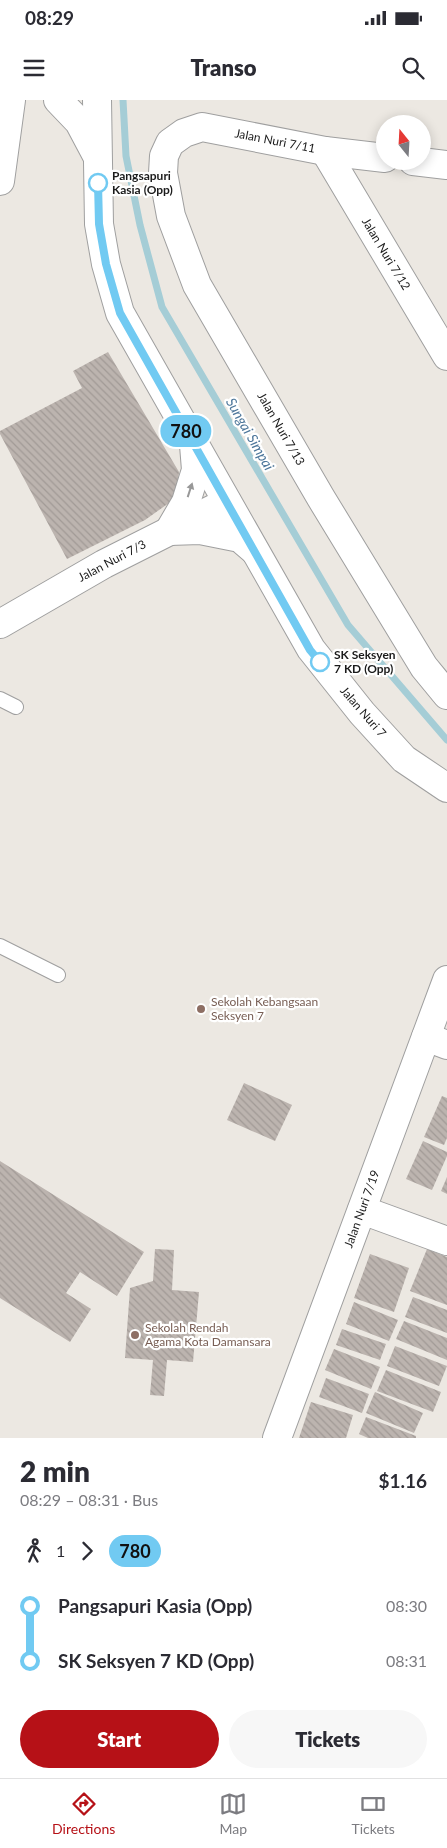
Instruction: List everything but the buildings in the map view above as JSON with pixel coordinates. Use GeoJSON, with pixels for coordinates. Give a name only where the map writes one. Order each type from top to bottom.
{"type":"FeatureCollection","features":[{"type":"Feature","properties":{"kind":"street"},"geometry":{"type":"LineString","coordinates":[[1,170],[11,100]]}},
{"type":"Feature","properties":{"kind":"street"},"geometry":{"type":"LineString","coordinates":[[58,100],[79,122],[98,157]]}},
{"type":"Feature","properties":{"kind":"street","name":"Jalan Nuri 7"},"geometry":{"type":"LineString","coordinates":[[97,100],[99,224],[106,264],[120,313],[310,650],[362,713],[404,759],[447,788]]}},
{"type":"Feature","properties":{"kind":"street","name":"Jalan Nuri 7/11"},"geometry":{"type":"LineString","coordinates":[[170,143],[184,132],[202,127],[325,151],[376,157]]}},
{"type":"Feature","properties":{"kind":"street","name":"Jalan Nuri 7/13"},"geometry":{"type":"LineString","coordinates":[[170,143],[164,156],[163,172],[168,199],[172,216],[197,285],[326,507],[424,667],[447,695]]}},
{"type":"Feature","properties":{"kind":"street","name":"Jalan Nuri 7/12"},"geometry":{"type":"LineString","coordinates":[[325,151],[447,356]]}},
{"type":"Feature","properties":{"kind":"street"},"geometry":{"type":"LineString","coordinates":[[431,163],[447,165]]}},
{"type":"Feature","properties":{"kind":"street"},"geometry":{"type":"LineString","coordinates":[[169,531],[186,502],[196,470],[194,445]]}},
{"type":"Feature","properties":{"kind":"street","name":"Jalan Nuri 7/3"},"geometry":{"type":"LineString","coordinates":[[0,624],[104,564],[227,502]]}},
{"type":"Feature","properties":{"kind":"street"},"geometry":{"type":"LineString","coordinates":[[169,531],[200,530],[240,538],[254,550]]}},
{"type":"Feature","properties":{"kind":"street","name":"Jalan Nuri 7/19"},"geometry":{"type":"LineString","coordinates":[[277,1438],[362,1210],[436,1041],[447,980]]}},
{"type":"Feature","properties":{"kind":"street"},"geometry":{"type":"LineString","coordinates":[[362,1210],[447,1241]]}},
{"type":"Feature","properties":{"kind":"lane"},"geometry":{"type":"LineString","coordinates":[[0,699],[16,707]]}},
{"type":"Feature","properties":{"kind":"lane"},"geometry":{"type":"LineString","coordinates":[[0,946],[58,975]]}},
{"type":"Feature","properties":{"kind":"waterway","name":"Sungai Simpai"},"geometry":{"type":"LineString","coordinates":[[123,100],[126,156],[140,225],[162,307],[348,625],[447,740]]}},
{"type":"Feature","properties":{"kind":"bus line","name":"780"},"geometry":{"type":"LineString","coordinates":[[98,183],[99,224],[106,264],[120,313],[310,650],[320,662]]}},
{"type":"Feature","properties":{"kind":"place","name":"Pangsapuri Kasia (Opp)"},"geometry":{"type":"Point","coordinates":[98,183]}},
{"type":"Feature","properties":{"kind":"place","name":"SK Seksyen 7 KD (Opp)"},"geometry":{"type":"Point","coordinates":[320,662]}},
{"type":"Feature","properties":{"kind":"place","name":"Sekolah Kebangsaan Seksyen 7"},"geometry":{"type":"Point","coordinates":[201,1009]}},
{"type":"Feature","properties":{"kind":"place","name":"Sekolah Rendah Agama Kota Damansara"},"geometry":{"type":"Point","coordinates":[135,1335]}}]}
